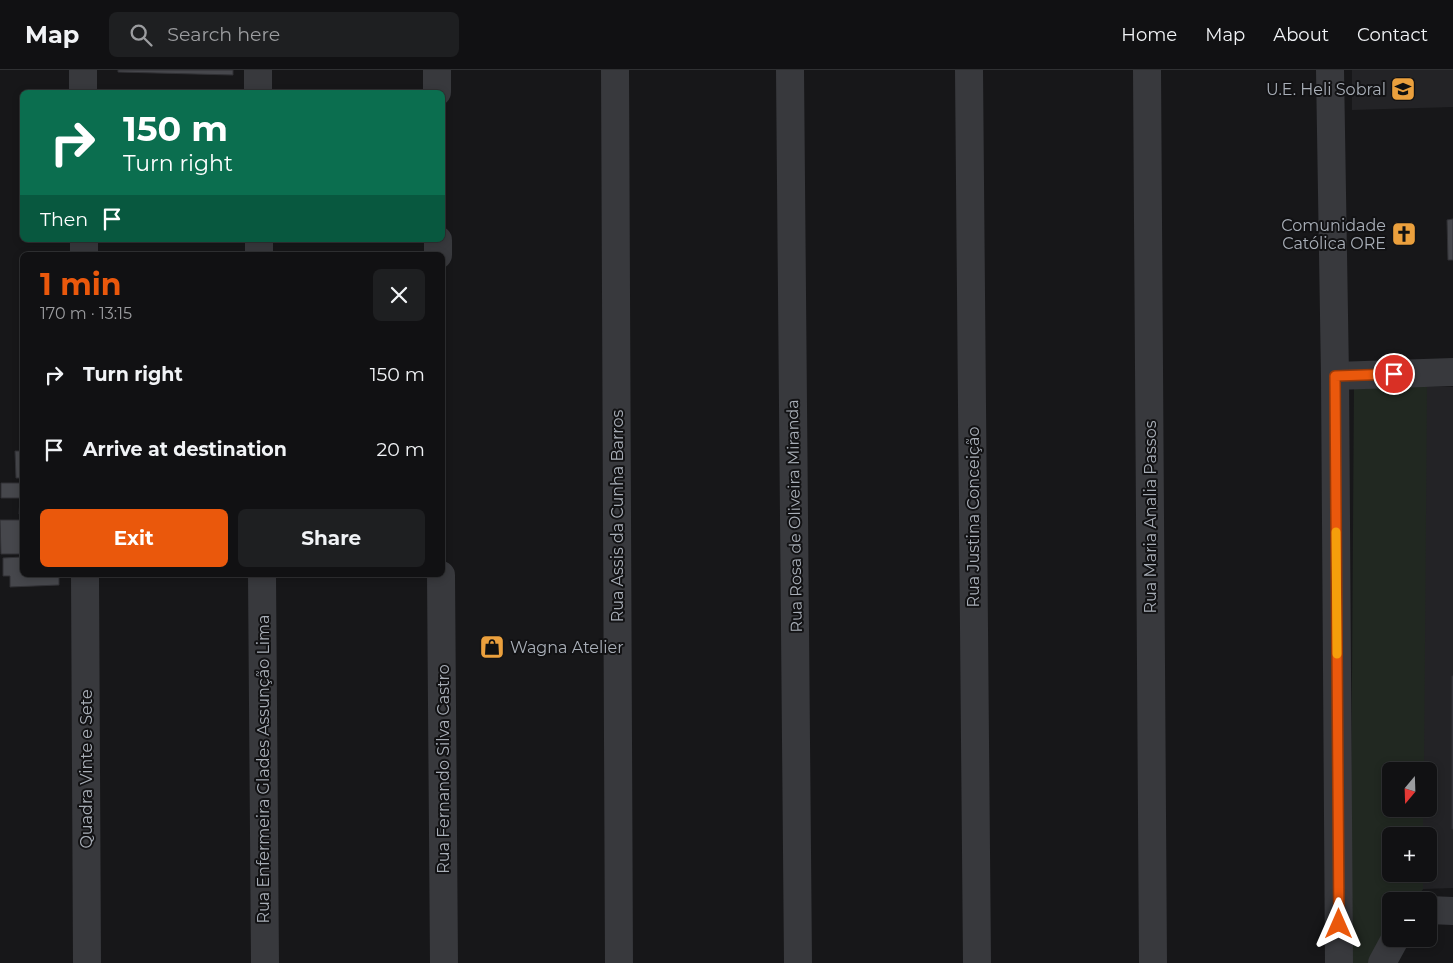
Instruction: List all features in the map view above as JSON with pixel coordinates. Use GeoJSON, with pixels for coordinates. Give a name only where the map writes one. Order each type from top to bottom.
{"type":"FeatureCollection","features":[{"type":"Feature","properties":{"kind":"street"},"geometry":{"type":"LineString","coordinates":[[82,70],[83,90]]}},
{"type":"Feature","properties":{"kind":"street"},"geometry":{"type":"LineString","coordinates":[[258,70],[258,90]]}},
{"type":"Feature","properties":{"kind":"street"},"geometry":{"type":"LineString","coordinates":[[437,70],[437,90]]}},
{"type":"Feature","properties":{"kind":"street","name":"Rua Assis da Cunha Barros"},"geometry":{"type":"LineString","coordinates":[[615,70],[619,963]]}},
{"type":"Feature","properties":{"kind":"street","name":"Rua Rosa de Oliveira Miranda"},"geometry":{"type":"LineString","coordinates":[[790,70],[798,963]]}},
{"type":"Feature","properties":{"kind":"street","name":"Rua Justina Conceição"},"geometry":{"type":"LineString","coordinates":[[969,70],[977,963]]}},
{"type":"Feature","properties":{"kind":"street","name":"Rua Maria Analia Passos"},"geometry":{"type":"LineString","coordinates":[[1147,70],[1153,963]]}},
{"type":"Feature","properties":{"kind":"street"},"geometry":{"type":"LineString","coordinates":[[1330,70],[1335,376],[1339,963]]}},
{"type":"Feature","properties":{"kind":"street"},"geometry":{"type":"LineString","coordinates":[[1335,376],[1453,372]]}},
{"type":"Feature","properties":{"kind":"street","name":"Quadra Vinte e Sete"},"geometry":{"type":"LineString","coordinates":[[85,577],[87,963]]}},
{"type":"Feature","properties":{"kind":"street","name":"Rua Enfermeira Glades Assunção Lima"},"geometry":{"type":"LineString","coordinates":[[262,577],[265,963]]}},
{"type":"Feature","properties":{"kind":"street","name":"Rua Fernando Silva Castro"},"geometry":{"type":"LineString","coordinates":[[441,577],[444,963]]}},
{"type":"Feature","properties":{"kind":"street"},"geometry":{"type":"LineString","coordinates":[[1437,910],[1453,911]]}},
{"type":"Feature","properties":{"kind":"street"},"geometry":{"type":"LineString","coordinates":[[1382,963],[1391,947]]}},
{"type":"Feature","properties":{"kind":"shaded area","name":"U.E. Heli Sobral"},"geometry":{"type":"Polygon","coordinates":[[[1352,70],[1453,70],[1453,107],[1352,110],[1352,70]]]}},
{"type":"Feature","properties":{"kind":"shaded area"},"geometry":{"type":"Polygon","coordinates":[[[1354,386],[1453,387],[1453,888],[1423,889],[1420,892],[1382,892],[1382,925],[1368,963],[1354,386]]]}},
{"type":"Feature","properties":{"kind":"shaded area"},"geometry":{"type":"Polygon","coordinates":[[[1354,386],[1427,386],[1424,762],[1382,762],[1382,818],[1423,818],[1423,827],[1382,827],[1382,882],[1423,882],[1423,889],[1420,892],[1382,892],[1382,944],[1368,963],[1350,963],[1354,386]]]}},
{"type":"Feature","properties":{"kind":"building"},"geometry":{"type":"Polygon","coordinates":[[[118,70],[233,70],[233,75],[118,72],[118,70]]]}},
{"type":"Feature","properties":{"kind":"building"},"geometry":{"type":"Polygon","coordinates":[[[1453,219],[1453,260],[1448,260],[1447,220],[1453,219]]]}},
{"type":"Feature","properties":{"kind":"building"},"geometry":{"type":"Polygon","coordinates":[[[15,451],[20,451],[20,478],[16,478],[15,451]]]}},
{"type":"Feature","properties":{"kind":"building"},"geometry":{"type":"Polygon","coordinates":[[[1,483],[20,483],[20,498],[1,498],[1,483]]]}},
{"type":"Feature","properties":{"kind":"building"},"geometry":{"type":"Polygon","coordinates":[[[0,520],[20,520],[20,554],[1,554],[0,520]]]}},
{"type":"Feature","properties":{"kind":"building"},"geometry":{"type":"Polygon","coordinates":[[[20,557],[20,577],[59,577],[59,585],[10,587],[10,576],[3,576],[3,558],[20,557]]]}},
{"type":"Feature","properties":{"kind":"building"},"geometry":{"type":"Polygon","coordinates":[[[1453,676],[1453,829],[1452,829],[1453,676]]]}},
{"type":"Feature","properties":{"kind":"slow traffic"},"geometry":{"type":"LineString","coordinates":[[1336,532],[1337,654]]}},
{"type":"Feature","properties":{"kind":"place","name":"U.E. Heli Sobral"},"geometry":{"type":"Point","coordinates":[1403,89]}},
{"type":"Feature","properties":{"kind":"place","name":"Comunidade Católica ORE"},"geometry":{"type":"Point","coordinates":[1404,234]}},
{"type":"Feature","properties":{"kind":"place","name":"Wagna Atelier"},"geometry":{"type":"Point","coordinates":[492,647]}},
{"type":"Feature","properties":{"kind":"route"},"geometry":{"type":"LineString","coordinates":[[1339,924],[1335,376],[1394,374]]}}]}
